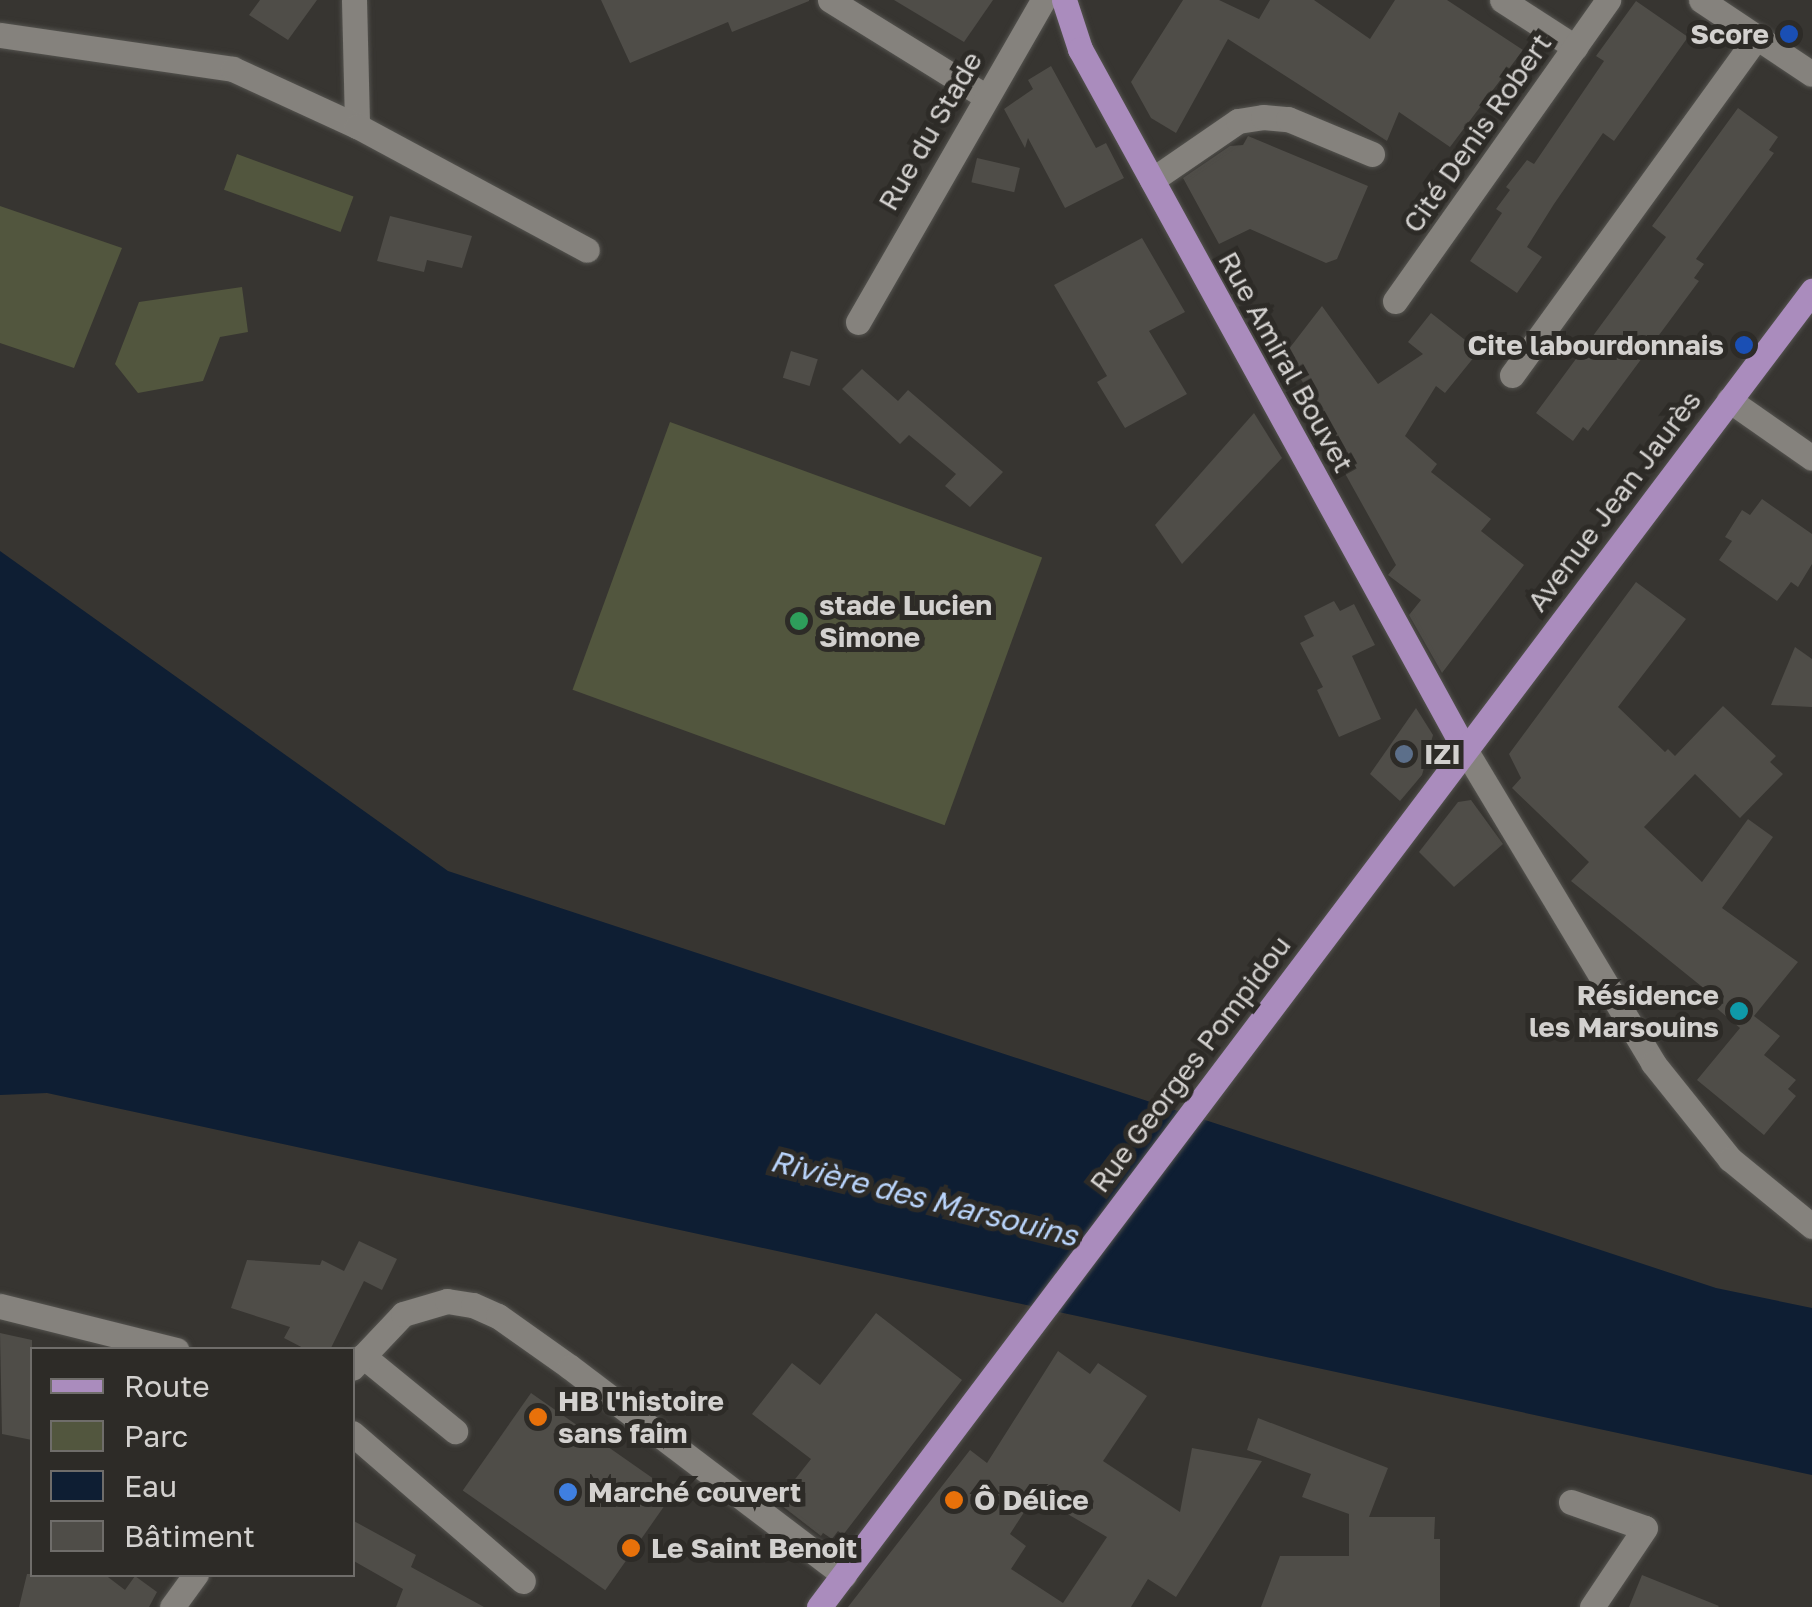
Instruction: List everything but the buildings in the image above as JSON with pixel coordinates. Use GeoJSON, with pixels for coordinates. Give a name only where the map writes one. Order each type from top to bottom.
{"type":"FeatureCollection","features":[{"type":"Feature","properties":{"kind":"main road","name":"Rue Amiral Bouvet"},"geometry":{"type":"LineString","coordinates":[[1064,0],[1080,49],[1464,748]]}},
{"type":"Feature","properties":{"kind":"main road","name":"Avenue Jean Jaurès"},"geometry":{"type":"LineString","coordinates":[[1464,748],[1812,291]]}},
{"type":"Feature","properties":{"kind":"main road","name":"Rue Georges Pompidou"},"geometry":{"type":"LineString","coordinates":[[819,1607],[1464,748]]}},
{"type":"Feature","properties":{"kind":"street"},"geometry":{"type":"LineString","coordinates":[[354,0],[357,126]]}},
{"type":"Feature","properties":{"kind":"street"},"geometry":{"type":"LineString","coordinates":[[830,0],[985,96]]}},
{"type":"Feature","properties":{"kind":"street","name":"Rue du Stade"},"geometry":{"type":"LineString","coordinates":[[858,322],[1043,0]]}},
{"type":"Feature","properties":{"kind":"street"},"geometry":{"type":"LineString","coordinates":[[1502,0],[1574,47]]}},
{"type":"Feature","properties":{"kind":"street","name":"Cité Denis Robert"},"geometry":{"type":"LineString","coordinates":[[1396,301],[1608,0]]}},
{"type":"Feature","properties":{"kind":"street"},"geometry":{"type":"LineString","coordinates":[[1702,0],[1812,74]]}},
{"type":"Feature","properties":{"kind":"street"},"geometry":{"type":"LineString","coordinates":[[0,36],[232,68],[357,126],[587,250]]}},
{"type":"Feature","properties":{"kind":"street"},"geometry":{"type":"LineString","coordinates":[[1512,376],[1756,36]]}},
{"type":"Feature","properties":{"kind":"street"},"geometry":{"type":"LineString","coordinates":[[1152,180],[1238,122],[1263,117],[1288,119],[1372,154]]}},
{"type":"Feature","properties":{"kind":"street"},"geometry":{"type":"LineString","coordinates":[[1729,400],[1812,458]]}},
{"type":"Feature","properties":{"kind":"street"},"geometry":{"type":"LineString","coordinates":[[1464,748],[1653,1063],[1730,1159],[1812,1226]]}},
{"type":"Feature","properties":{"kind":"street"},"geometry":{"type":"LineString","coordinates":[[456,1431],[358,1362],[386,1328],[424,1304],[473,1305],[498,1316],[844,1575]]}},
{"type":"Feature","properties":{"kind":"street"},"geometry":{"type":"LineString","coordinates":[[0,1306],[165,1347]]}},
{"type":"Feature","properties":{"kind":"street"},"geometry":{"type":"LineString","coordinates":[[355,1436],[523,1581]]}},
{"type":"Feature","properties":{"kind":"street"},"geometry":{"type":"LineString","coordinates":[[1571,1502],[1646,1528],[1592,1607]]}},
{"type":"Feature","properties":{"kind":"street"},"geometry":{"type":"LineString","coordinates":[[172,1607],[194,1577]]}},
{"type":"Feature","properties":{"kind":"green space"},"geometry":{"type":"Polygon","coordinates":[[[237,154],[354,196],[341,232],[224,190],[237,154]]]}},
{"type":"Feature","properties":{"kind":"green space"},"geometry":{"type":"Polygon","coordinates":[[[0,206],[122,248],[74,368],[0,343],[0,206]]]}},
{"type":"Feature","properties":{"kind":"green space"},"geometry":{"type":"Polygon","coordinates":[[[242,287],[248,332],[220,337],[203,381],[138,393],[115,364],[139,302],[242,287]]]}},
{"type":"Feature","properties":{"kind":"green space","name":"stade Lucien Simone"},"geometry":{"type":"Polygon","coordinates":[[[670,422],[1042,557],[945,825],[573,690],[670,422]]]}},
{"type":"Feature","properties":{"kind":"water","name":"Rivière des Marsouins"},"geometry":{"type":"Polygon","coordinates":[[[0,551],[448,871],[1716,1288],[1812,1308],[1812,1475],[47,1093],[0,1095],[0,551]]]}},
{"type":"Feature","properties":{"kind":"place","name":"Score"},"geometry":{"type":"Point","coordinates":[1789,34]}},
{"type":"Feature","properties":{"kind":"place","name":"Cite labourdonnais"},"geometry":{"type":"Point","coordinates":[1744,345]}},
{"type":"Feature","properties":{"kind":"place","name":"stade Lucien Simone"},"geometry":{"type":"Point","coordinates":[799,621]}},
{"type":"Feature","properties":{"kind":"place","name":"IZI"},"geometry":{"type":"Point","coordinates":[1404,754]}},
{"type":"Feature","properties":{"kind":"place","name":"Résidence les Marsouins"},"geometry":{"type":"Point","coordinates":[1739,1011]}},
{"type":"Feature","properties":{"kind":"place","name":"HB l'histoire sans faim"},"geometry":{"type":"Point","coordinates":[538,1417]}},
{"type":"Feature","properties":{"kind":"place","name":"Marché couvert"},"geometry":{"type":"Point","coordinates":[568,1492]}},
{"type":"Feature","properties":{"kind":"place","name":"Ô Délice"},"geometry":{"type":"Point","coordinates":[954,1500]}},
{"type":"Feature","properties":{"kind":"place","name":"Le Saint Benoit"},"geometry":{"type":"Point","coordinates":[631,1548]}}]}
